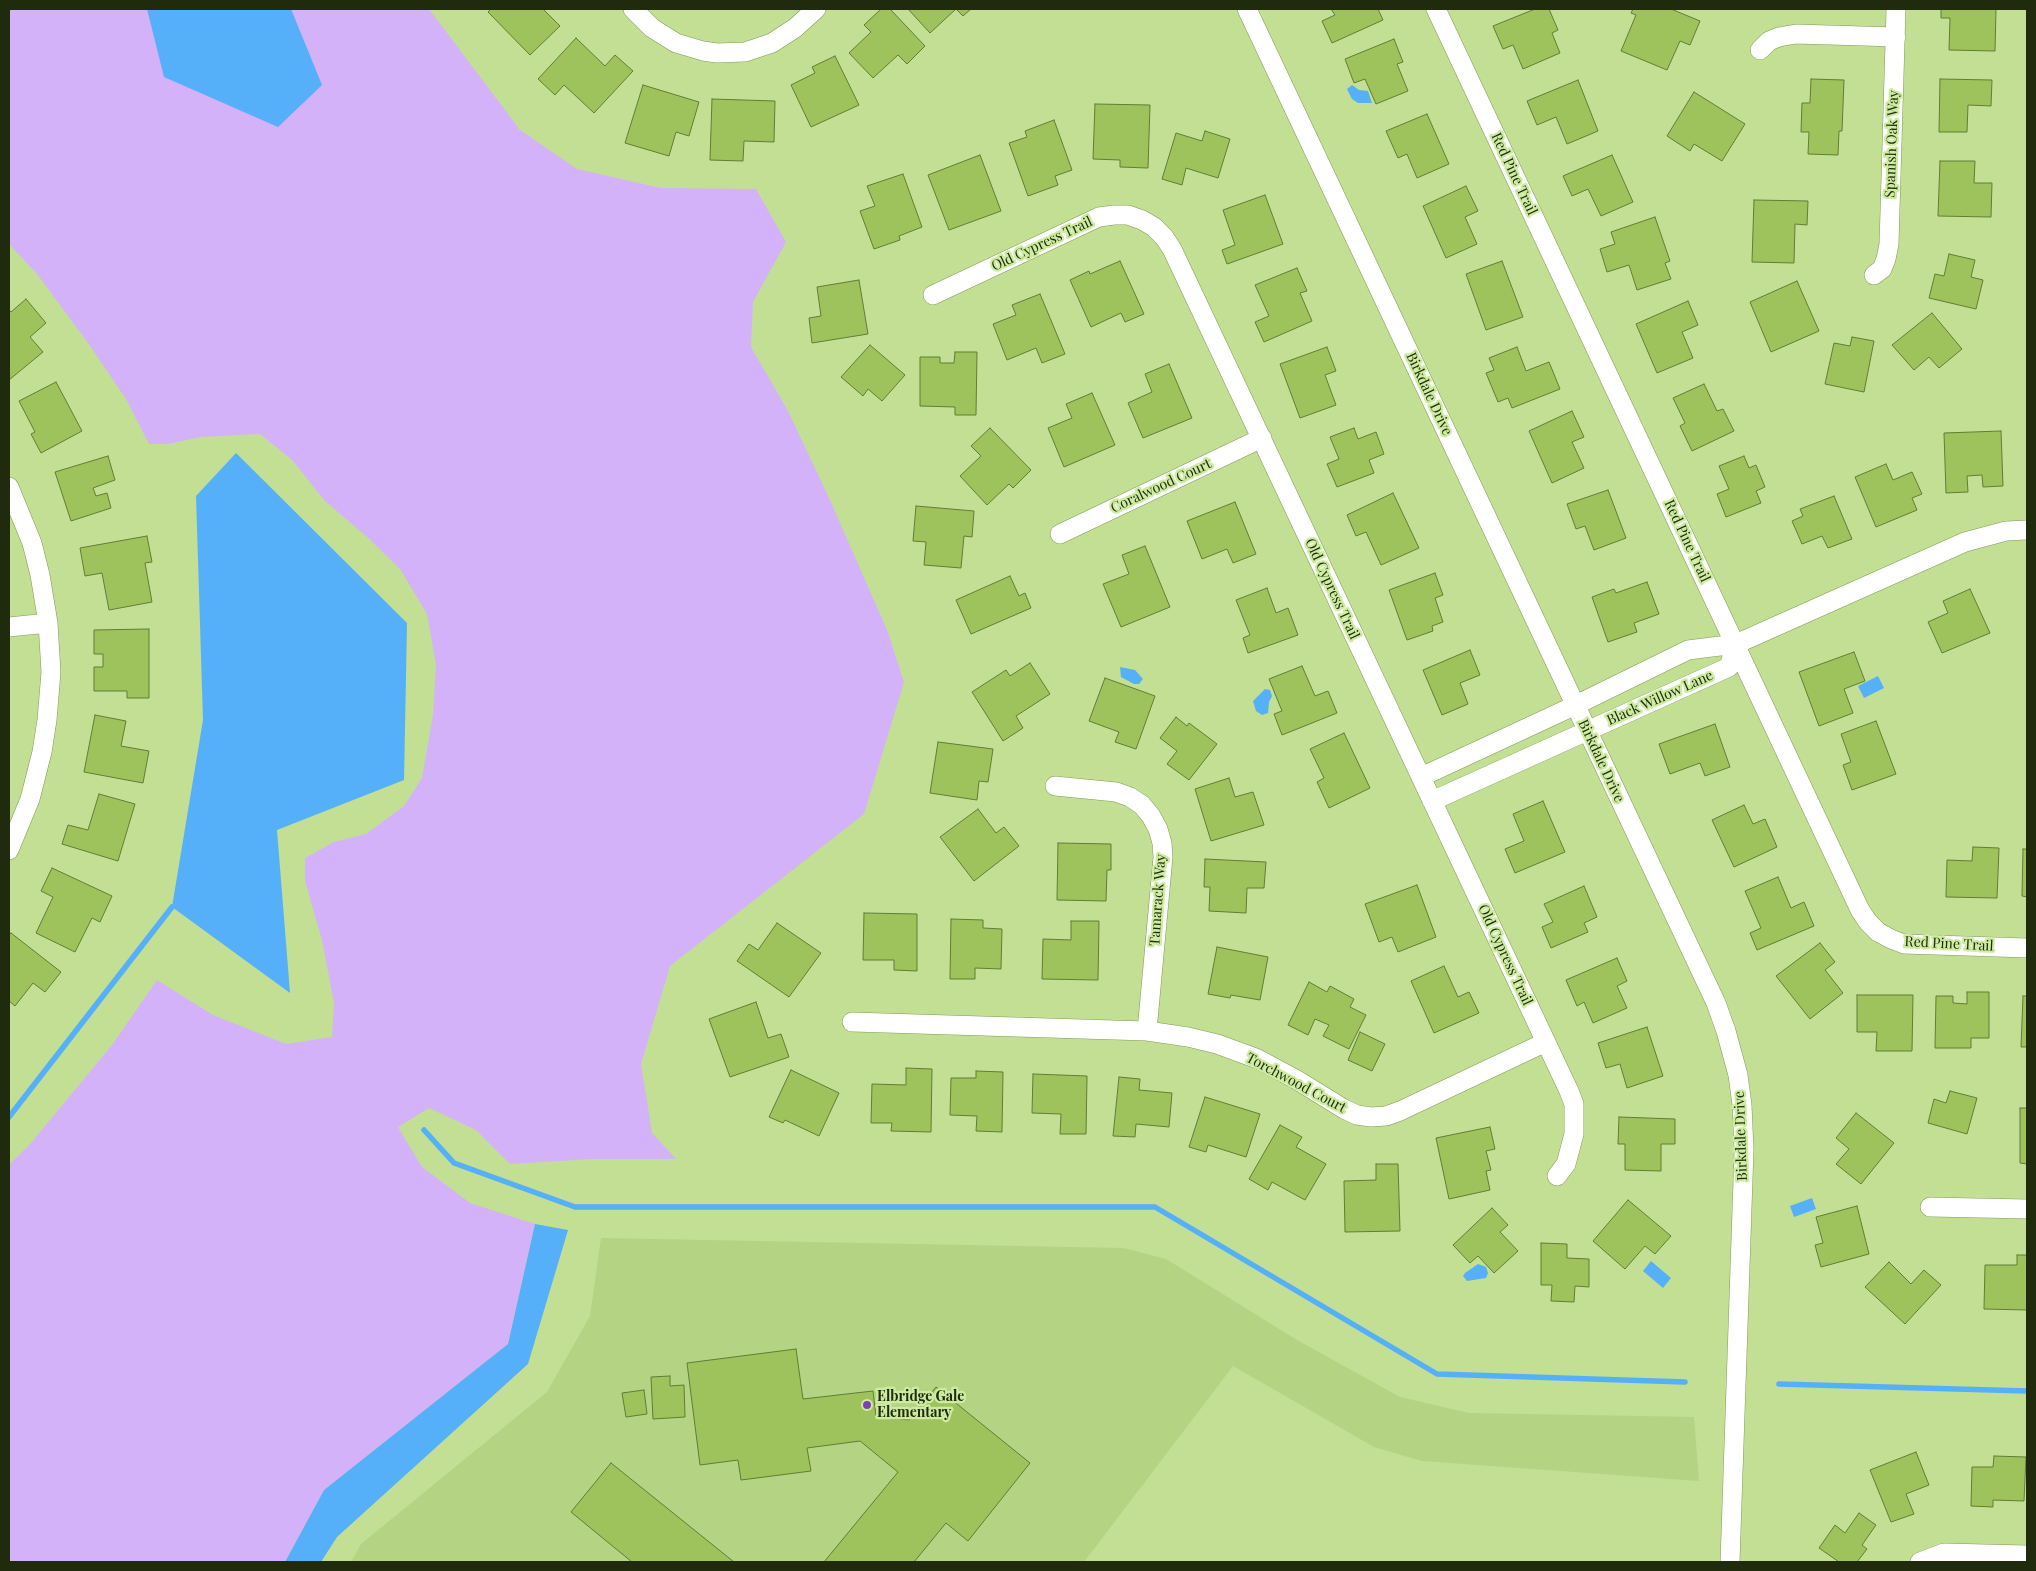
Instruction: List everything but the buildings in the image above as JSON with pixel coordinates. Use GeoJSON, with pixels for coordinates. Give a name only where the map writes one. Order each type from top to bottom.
{"type":"FeatureCollection","features":[{"type":"Feature","properties":{"kind":"street"},"geometry":{"type":"LineString","coordinates":[[633,9],[652,28],[676,43],[703,51],[731,53],[745,52],[772,43],[795,28],[816,9]]}},
{"type":"Feature","properties":{"kind":"street","name":"Birkdale Drive"},"geometry":{"type":"LineString","coordinates":[[1247,9],[1716,1003],[1726,1031],[1738,1075],[1742,1105],[1744,1150],[1730,1562]]}},
{"type":"Feature","properties":{"kind":"street","name":"Red Pine Trail"},"geometry":{"type":"LineString","coordinates":[[1436,9],[1860,910],[1878,932],[1904,944],[2027,948]]}},
{"type":"Feature","properties":{"kind":"street","name":"Spanish Oak Way"},"geometry":{"type":"LineString","coordinates":[[1874,275],[1882,269],[1886,259],[1888,244],[1896,9]]}},
{"type":"Feature","properties":{"kind":"street"},"geometry":{"type":"LineString","coordinates":[[1760,50],[1768,41],[1796,34],[1896,37]]}},
{"type":"Feature","properties":{"kind":"street","name":"Old Cypress Trail"},"geometry":{"type":"LineString","coordinates":[[933,295],[1100,217],[1114,214],[1142,220],[1154,227],[1164,237],[1172,249],[1262,438],[1569,1090],[1574,1111],[1574,1134],[1566,1164],[1556,1176]]}},
{"type":"Feature","properties":{"kind":"street","name":"Coralwood Court"},"geometry":{"type":"LineString","coordinates":[[1060,534],[1262,438]]}},
{"type":"Feature","properties":{"kind":"street"},"geometry":{"type":"LineString","coordinates":[[9,487],[32,543],[40,575],[48,623],[51,672],[42,752],[30,799],[9,850]]}},
{"type":"Feature","properties":{"kind":"street","name":"Black Willow Lane"},"geometry":{"type":"LineString","coordinates":[[1421,777],[1576,706],[1688,650],[1736,644],[1965,542],[2006,531],[2027,530]]}},
{"type":"Feature","properties":{"kind":"street"},"geometry":{"type":"LineString","coordinates":[[9,627],[48,623]]}},
{"type":"Feature","properties":{"kind":"street","name":"Black Willow Lane"},"geometry":{"type":"LineString","coordinates":[[1432,801],[1730,667],[1736,644]]}},
{"type":"Feature","properties":{"kind":"street","name":"Tamarack Way"},"geometry":{"type":"LineString","coordinates":[[1055,786],[1116,792],[1142,805],[1158,829],[1163,857],[1147,1031]]}},
{"type":"Feature","properties":{"kind":"street","name":"Torchwood Court"},"geometry":{"type":"LineString","coordinates":[[852,1022],[1147,1031],[1207,1042],[1258,1059],[1344,1109],[1357,1115],[1371,1117],[1386,1116],[1400,1111],[1546,1042]]}},
{"type":"Feature","properties":{"kind":"street"},"geometry":{"type":"LineString","coordinates":[[1930,1207],[2027,1209]]}},
{"type":"Feature","properties":{"kind":"street"},"geometry":{"type":"LineString","coordinates":[[1920,1562],[1944,1553],[2027,1555]]}},
{"type":"Feature","properties":{"kind":"shaded area"},"geometry":{"type":"Polygon","coordinates":[[[9,9],[429,9],[520,130],[577,169],[661,188],[756,189],[786,242],[753,302],[751,347],[788,411],[829,498],[887,630],[904,682],[864,814],[670,966],[641,1064],[652,1133],[676,1159],[592,1159],[510,1164],[476,1130],[429,1108],[398,1127],[422,1167],[470,1203],[535,1224],[508,1344],[324,1490],[285,1562],[9,1562],[9,1165],[31,1143],[112,1045],[157,980],[213,1015],[286,1044],[332,1037],[334,1003],[322,940],[305,881],[305,858],[334,842],[366,834],[404,806],[422,778],[433,715],[436,665],[427,614],[400,569],[366,536],[325,501],[292,460],[260,434],[201,437],[167,444],[149,444],[126,399],[88,343],[37,274],[9,244],[9,9]]]}},
{"type":"Feature","properties":{"kind":"shaded area","name":"Elbridge Gale Elementary"},"geometry":{"type":"Polygon","coordinates":[[[601,1238],[1123,1248],[1166,1259],[1297,1340],[1400,1397],[1469,1413],[1694,1417],[1699,1481],[1422,1461],[1374,1447],[1233,1366],[1084,1562],[351,1562],[361,1544],[547,1392],[590,1316],[601,1238]]]}},
{"type":"Feature","properties":{"kind":"water"},"geometry":{"type":"Polygon","coordinates":[[[147,9],[291,9],[322,85],[278,127],[164,77],[147,9]]]}},
{"type":"Feature","properties":{"kind":"water"},"geometry":{"type":"Polygon","coordinates":[[[1352,85],[1359,90],[1368,91],[1372,103],[1358,103],[1352,99],[1347,89],[1352,85]]]}},
{"type":"Feature","properties":{"kind":"water"},"geometry":{"type":"Polygon","coordinates":[[[236,453],[407,623],[404,780],[277,830],[290,993],[172,907],[203,720],[196,496],[236,453]]]}},
{"type":"Feature","properties":{"kind":"water"},"geometry":{"type":"Polygon","coordinates":[[[1120,667],[1135,670],[1143,679],[1139,684],[1134,684],[1121,677],[1120,667]]]}},
{"type":"Feature","properties":{"kind":"water"},"geometry":{"type":"Polygon","coordinates":[[[1878,676],[1884,688],[1864,698],[1858,686],[1878,676]]]}},
{"type":"Feature","properties":{"kind":"water"},"geometry":{"type":"Polygon","coordinates":[[[1265,689],[1270,690],[1272,696],[1269,702],[1268,713],[1262,715],[1256,711],[1253,701],[1265,689]]]}},
{"type":"Feature","properties":{"kind":"water"},"geometry":{"type":"Polygon","coordinates":[[[1812,1198],[1816,1209],[1794,1217],[1790,1206],[1812,1198]]]}},
{"type":"Feature","properties":{"kind":"water"},"geometry":{"type":"Polygon","coordinates":[[[535,1224],[568,1230],[528,1364],[337,1537],[321,1562],[285,1562],[324,1490],[508,1344],[535,1224]]]}},
{"type":"Feature","properties":{"kind":"water"},"geometry":{"type":"Polygon","coordinates":[[[1651,1261],[1671,1278],[1663,1288],[1643,1271],[1651,1261]]]}},
{"type":"Feature","properties":{"kind":"water"},"geometry":{"type":"Polygon","coordinates":[[[1478,1264],[1486,1267],[1488,1273],[1486,1278],[1467,1281],[1463,1276],[1478,1264]]]}},
{"type":"Feature","properties":{"kind":"waterway"},"geometry":{"type":"LineString","coordinates":[[9,1117],[172,907]]}},
{"type":"Feature","properties":{"kind":"waterway"},"geometry":{"type":"LineString","coordinates":[[424,1130],[454,1163],[575,1207],[1155,1207],[1437,1374],[1685,1382]]}},
{"type":"Feature","properties":{"kind":"waterway"},"geometry":{"type":"LineString","coordinates":[[1779,1384],[2027,1391]]}},
{"type":"Feature","properties":{"kind":"place","name":"Elbridge Gale Elementary"},"geometry":{"type":"Point","coordinates":[867,1405]}}]}
